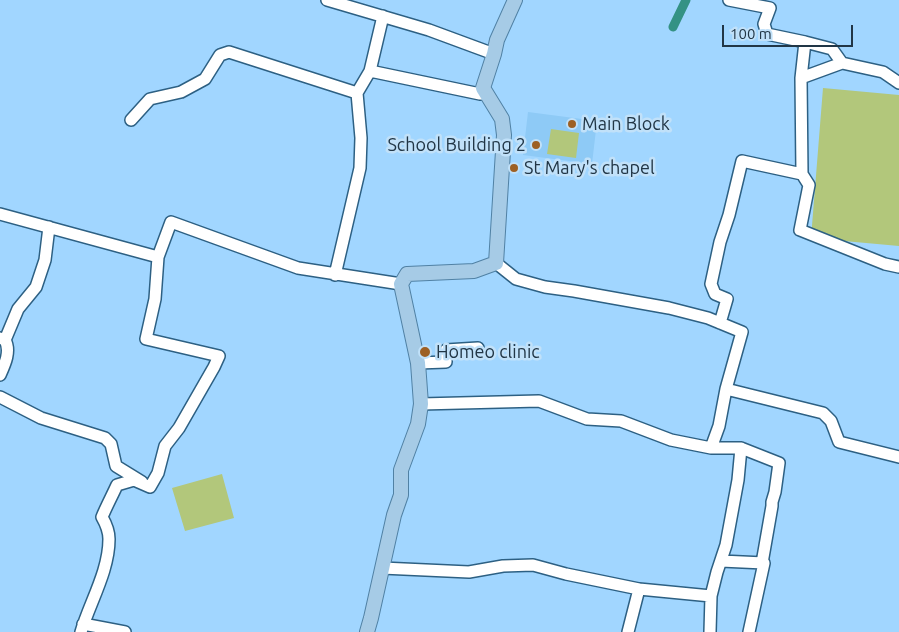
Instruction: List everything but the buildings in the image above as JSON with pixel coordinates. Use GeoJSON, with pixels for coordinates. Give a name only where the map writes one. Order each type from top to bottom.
{"type":"FeatureCollection","features":[{"type":"Feature","properties":{"kind":"main road"},"geometry":{"type":"LineString","coordinates":[[367,632],[394,515],[401,495],[401,470],[418,424],[421,404],[418,363],[402,284],[407,274],[474,271],[496,263],[504,135],[502,119],[483,88],[497,40],[515,0]]}},
{"type":"Feature","properties":{"kind":"street"},"geometry":{"type":"LineString","coordinates":[[327,0],[429,30],[494,54]]}},
{"type":"Feature","properties":{"kind":"street"},"geometry":{"type":"LineString","coordinates":[[729,0],[766,3],[770,8],[764,24],[767,34],[832,49],[842,63]]}},
{"type":"Feature","properties":{"kind":"street"},"geometry":{"type":"LineString","coordinates":[[336,275],[360,168],[361,138],[357,93],[370,71],[383,16]]}},
{"type":"Feature","properties":{"kind":"street"},"geometry":{"type":"LineString","coordinates":[[805,42],[801,78],[802,174],[808,185],[800,230],[885,264],[899,266]]}},
{"type":"Feature","properties":{"kind":"street"},"geometry":{"type":"LineString","coordinates":[[131,120],[150,99],[181,92],[205,79],[220,55],[229,52],[357,93]]}},
{"type":"Feature","properties":{"kind":"street"},"geometry":{"type":"LineString","coordinates":[[801,78],[842,63],[883,72],[899,83]]}},
{"type":"Feature","properties":{"kind":"street"},"geometry":{"type":"LineString","coordinates":[[370,71],[480,94],[483,88]]}},
{"type":"Feature","properties":{"kind":"street"},"geometry":{"type":"LineString","coordinates":[[720,323],[728,299],[715,294],[711,284],[720,242],[729,215],[742,161],[802,174]]}},
{"type":"Feature","properties":{"kind":"street"},"geometry":{"type":"LineString","coordinates":[[0,214],[158,257]]}},
{"type":"Feature","properties":{"kind":"street"},"geometry":{"type":"LineString","coordinates":[[150,486],[158,473],[165,446],[179,428],[220,356],[146,339],[155,299],[158,257],[171,222],[298,268],[402,284]]}},
{"type":"Feature","properties":{"kind":"street"},"geometry":{"type":"LineString","coordinates":[[0,375],[8,347],[3,339],[18,310],[36,287],[45,260],[49,227]]}},
{"type":"Feature","properties":{"kind":"street"},"geometry":{"type":"LineString","coordinates":[[496,263],[516,279],[545,287],[574,290],[708,318],[742,332],[712,448]]}},
{"type":"Feature","properties":{"kind":"street"},"geometry":{"type":"LineString","coordinates":[[418,363],[446,362],[446,350],[478,348]]}},
{"type":"Feature","properties":{"kind":"street"},"geometry":{"type":"LineString","coordinates":[[726,389],[823,413],[831,421],[839,442],[899,457]]}},
{"type":"Feature","properties":{"kind":"street"},"geometry":{"type":"LineString","coordinates":[[0,397],[41,418],[106,438],[111,444],[116,466],[150,486]]}},
{"type":"Feature","properties":{"kind":"street"},"geometry":{"type":"LineString","coordinates":[[421,404],[539,401],[587,419],[621,421],[671,440],[712,448],[742,448],[779,462],[776,492],[772,502],[762,563],[764,563],[749,632]]}},
{"type":"Feature","properties":{"kind":"street"},"geometry":{"type":"LineString","coordinates":[[710,632],[712,596],[717,572],[726,545],[742,448]]}},
{"type":"Feature","properties":{"kind":"street"},"geometry":{"type":"LineString","coordinates":[[125,632],[82,628],[108,555],[109,538],[107,526],[102,517],[104,511],[117,485],[134,480],[150,486]]}},
{"type":"Feature","properties":{"kind":"street"},"geometry":{"type":"LineString","coordinates":[[721,561],[762,563]]}},
{"type":"Feature","properties":{"kind":"street"},"geometry":{"type":"LineString","coordinates":[[382,568],[469,572],[502,566],[533,565],[639,589],[712,596]]}},
{"type":"Feature","properties":{"kind":"street"},"geometry":{"type":"LineString","coordinates":[[628,632],[639,589]]}},
{"type":"Feature","properties":{"kind":"shaded area"},"geometry":{"type":"Polygon","coordinates":[[[528,112],[597,121],[592,164],[523,155],[528,112]]]}},
{"type":"Feature","properties":{"kind":"green space"},"geometry":{"type":"Polygon","coordinates":[[[823,88],[899,95],[899,246],[811,238],[823,88]]]}},
{"type":"Feature","properties":{"kind":"green space"},"geometry":{"type":"Polygon","coordinates":[[[551,129],[579,133],[576,158],[547,154],[551,129]]]}},
{"type":"Feature","properties":{"kind":"green space"},"geometry":{"type":"Polygon","coordinates":[[[222,474],[234,518],[185,531],[172,488],[222,474]]]}},
{"type":"Feature","properties":{"kind":"waterway"},"geometry":{"type":"LineString","coordinates":[[673,27],[686,0]]}},
{"type":"Feature","properties":{"kind":"place","name":"Main Block"},"geometry":{"type":"Point","coordinates":[572,124]}},
{"type":"Feature","properties":{"kind":"place","name":"School Building 2"},"geometry":{"type":"Point","coordinates":[536,145]}},
{"type":"Feature","properties":{"kind":"place","name":"St Mary's chapel"},"geometry":{"type":"Point","coordinates":[514,168]}},
{"type":"Feature","properties":{"kind":"place","name":"Homeo clinic"},"geometry":{"type":"Point","coordinates":[425,352]}}]}
